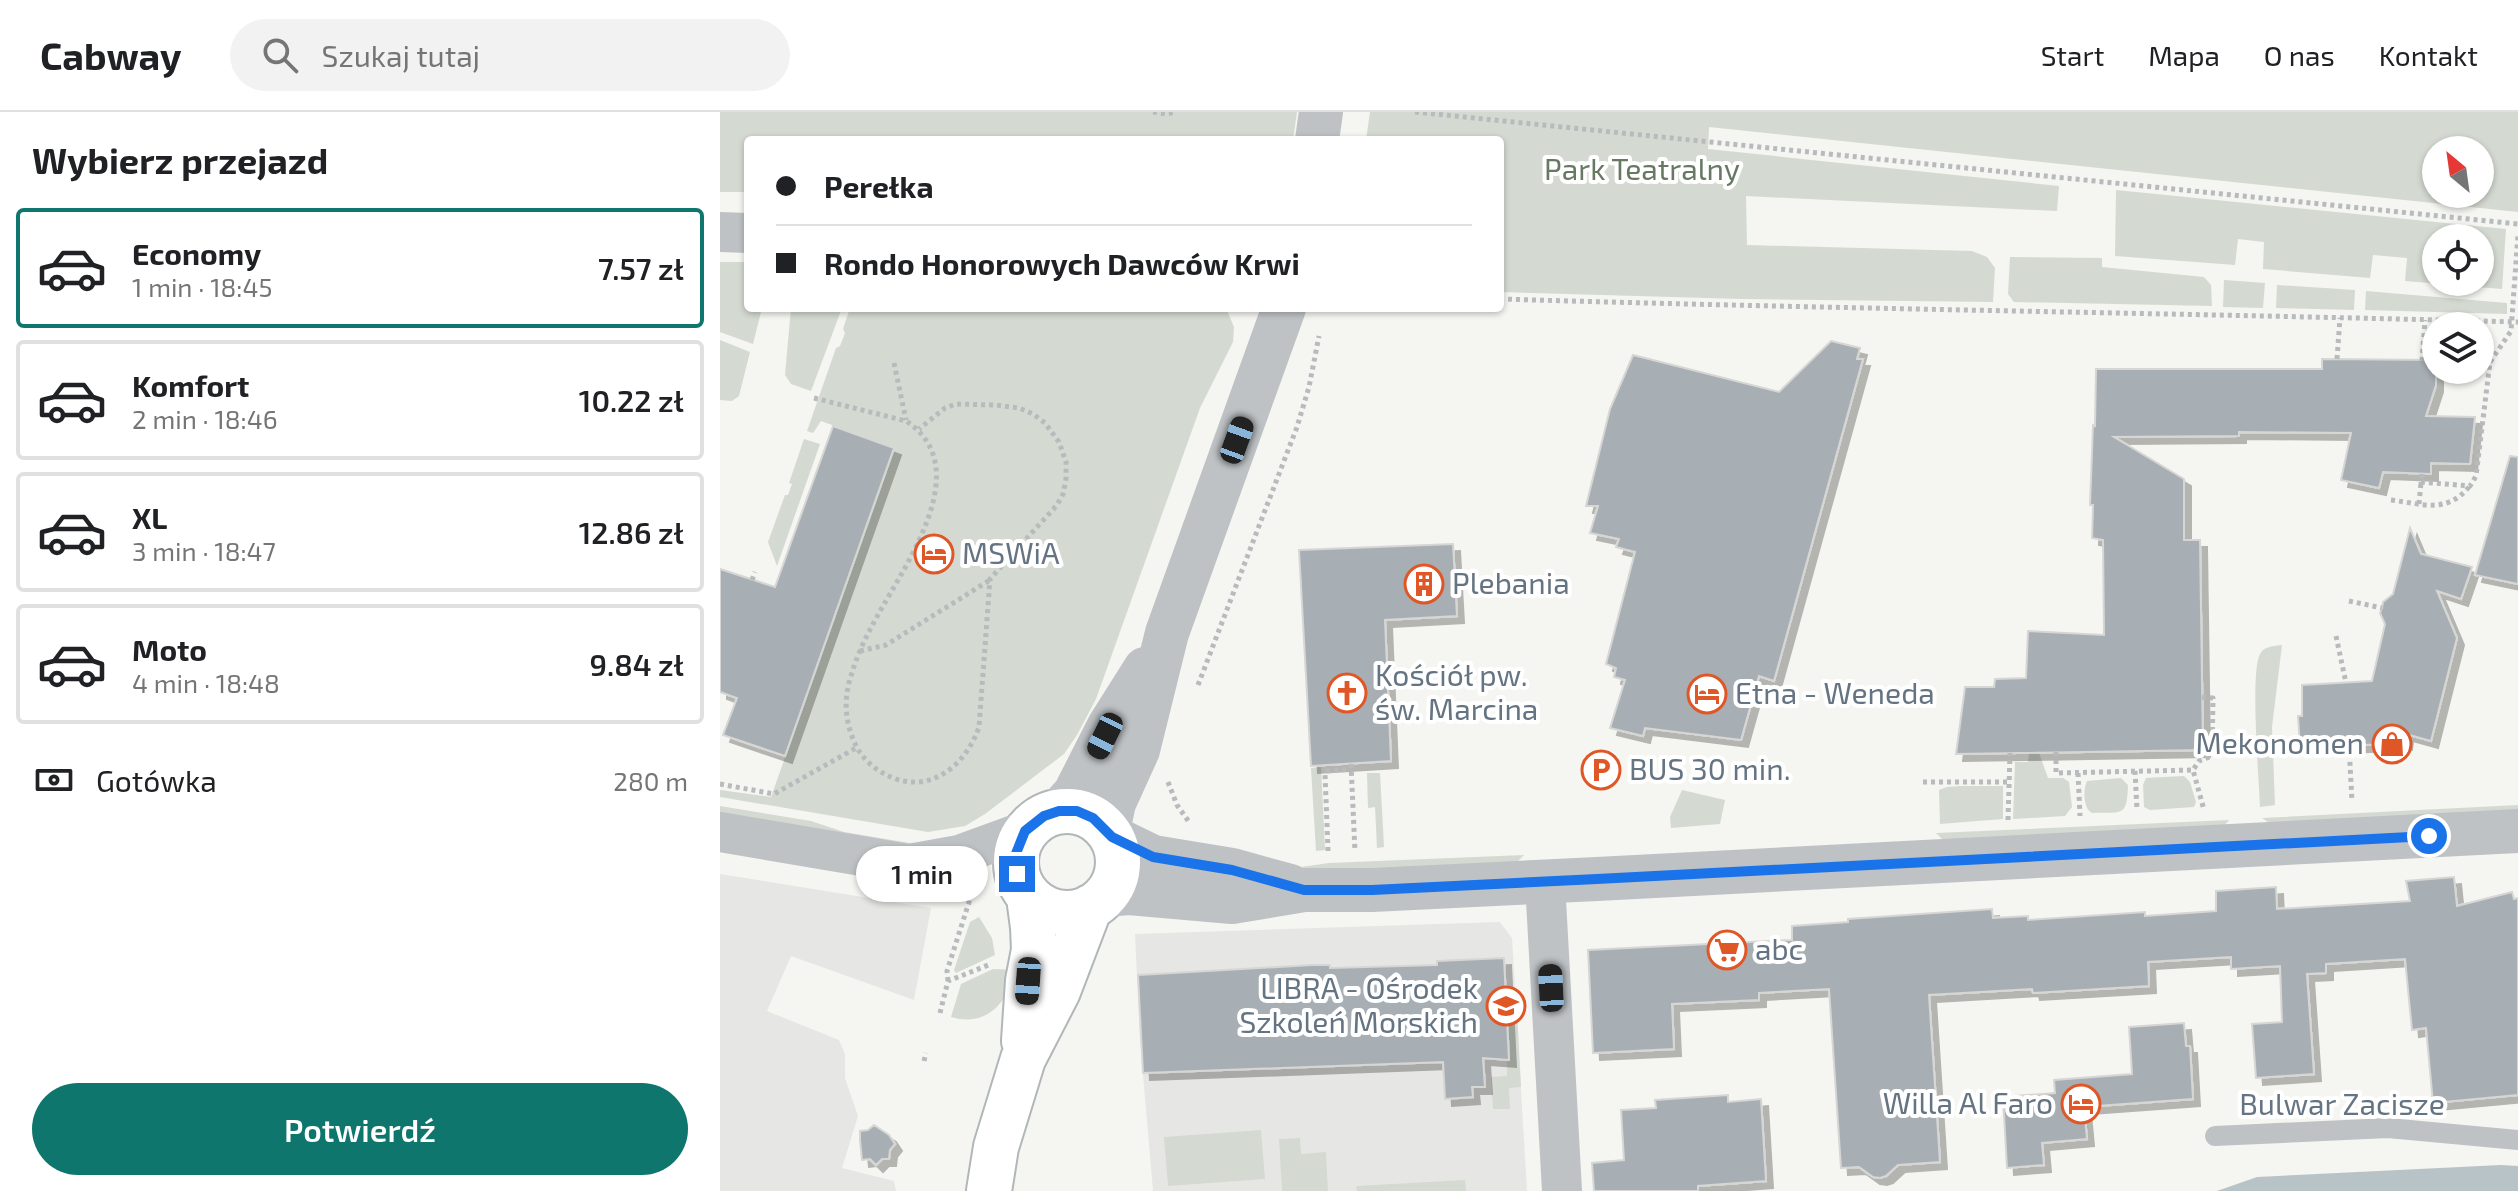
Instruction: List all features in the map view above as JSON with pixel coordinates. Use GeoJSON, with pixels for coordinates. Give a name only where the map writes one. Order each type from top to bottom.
{"type":"FeatureCollection","features":[{"type":"Feature","properties":{"kind":"main road"},"geometry":{"type":"LineString","coordinates":[[1077,811],[1100,822],[1110,834],[1117,850],[1113,884],[1098,901],[1082,911],[1063,913],[1045,908],[1029,897],[1019,882],[1015,865],[1017,847],[1042,821],[1077,811]]}},
{"type":"Feature","properties":{"kind":"main road"},"geometry":{"type":"LineString","coordinates":[[1023,1059],[1028,981],[1034,950],[1029,897]]}},
{"type":"Feature","properties":{"kind":"main road"},"geometry":{"type":"LineString","coordinates":[[989,1191],[996,1147],[1023,1059],[1058,991],[1098,901]]}},
{"type":"Feature","properties":{"kind":"street"},"geometry":{"type":"LineString","coordinates":[[1318,136],[1321,112]]}},
{"type":"Feature","properties":{"kind":"street"},"geometry":{"type":"LineString","coordinates":[[720,232],[744,233]]}},
{"type":"Feature","properties":{"kind":"street"},"geometry":{"type":"LineString","coordinates":[[720,832],[909,864],[959,855],[1042,821],[1075,793],[1109,726],[1167,633],[1303,318]]}},
{"type":"Feature","properties":{"kind":"street"},"geometry":{"type":"LineString","coordinates":[[1167,633],[1138,750],[1114,803],[1110,834],[1153,857],[1232,870],[1316,873],[1372,890],[2518,831]]}},
{"type":"Feature","properties":{"kind":"street"},"geometry":{"type":"LineString","coordinates":[[1098,901],[1129,893],[1232,902],[1316,873]]}},
{"type":"Feature","properties":{"kind":"street"},"geometry":{"type":"LineString","coordinates":[[1545,882],[1562,1191]]}},
{"type":"Feature","properties":{"kind":"lane","name":"Bulwar Zacisze"},"geometry":{"type":"LineString","coordinates":[[2215,1136],[2388,1128],[2518,1140]]}},
{"type":"Feature","properties":{"kind":"path"},"geometry":{"type":"LineString","coordinates":[[1153,112],[1176,112]]}},
{"type":"Feature","properties":{"kind":"path"},"geometry":{"type":"LineString","coordinates":[[1415,112],[2518,224]]}},
{"type":"Feature","properties":{"kind":"path"},"geometry":{"type":"LineString","coordinates":[[2391,500],[2438,506],[2450,503],[2460,497],[2476,476],[2490,362],[2515,322],[2518,235]]}},
{"type":"Feature","properties":{"kind":"path"},"geometry":{"type":"LineString","coordinates":[[1504,299],[2422,320]]}},
{"type":"Feature","properties":{"kind":"path"},"geometry":{"type":"LineString","coordinates":[[1193,699],[1297,427],[1309,387],[1303,318]]}},
{"type":"Feature","properties":{"kind":"path"},"geometry":{"type":"LineString","coordinates":[[2337,359],[2340,318]]}},
{"type":"Feature","properties":{"kind":"path"},"geometry":{"type":"LineString","coordinates":[[2494,322],[2515,322]]}},
{"type":"Feature","properties":{"kind":"path"},"geometry":{"type":"LineString","coordinates":[[894,363],[906,421]]}},
{"type":"Feature","properties":{"kind":"path"},"geometry":{"type":"LineString","coordinates":[[814,398],[906,421],[919,429],[926,439],[936,471],[932,508],[916,549],[871,628],[850,679],[846,710],[856,748],[867,762],[886,775],[905,782],[926,782],[945,773],[973,746],[979,727],[990,579]]}},
{"type":"Feature","properties":{"kind":"path"},"geometry":{"type":"LineString","coordinates":[[860,651],[886,645],[990,579],[1057,505],[1063,494],[1066,479],[1063,451],[1045,423],[1033,414],[996,405],[956,404],[945,408],[919,429]]}},
{"type":"Feature","properties":{"kind":"path"},"geometry":{"type":"LineString","coordinates":[[2419,504],[2422,474]]}},
{"type":"Feature","properties":{"kind":"path"},"geometry":{"type":"LineString","coordinates":[[2421,482],[2470,486]]}},
{"type":"Feature","properties":{"kind":"path"},"geometry":{"type":"LineString","coordinates":[[752,580],[755,572]]}},
{"type":"Feature","properties":{"kind":"path"},"geometry":{"type":"LineString","coordinates":[[2349,601],[2382,608]]}},
{"type":"Feature","properties":{"kind":"path"},"geometry":{"type":"LineString","coordinates":[[2336,636],[2346,683]]}},
{"type":"Feature","properties":{"kind":"path"},"geometry":{"type":"LineString","coordinates":[[2202,697],[2213,698],[2212,756],[2199,761],[2193,770],[2206,815]]}},
{"type":"Feature","properties":{"kind":"path"},"geometry":{"type":"LineString","coordinates":[[2349,746],[2352,806]]}},
{"type":"Feature","properties":{"kind":"path"},"geometry":{"type":"LineString","coordinates":[[720,784],[774,794],[856,748]]}},
{"type":"Feature","properties":{"kind":"path"},"geometry":{"type":"LineString","coordinates":[[2056,752],[2056,773],[2193,770]]}},
{"type":"Feature","properties":{"kind":"path"},"geometry":{"type":"LineString","coordinates":[[2008,825],[2010,753]]}},
{"type":"Feature","properties":{"kind":"path"},"geometry":{"type":"LineString","coordinates":[[1316,873],[1325,774],[1351,766],[1355,855]]}},
{"type":"Feature","properties":{"kind":"path"},"geometry":{"type":"LineString","coordinates":[[2135,771],[2137,818]]}},
{"type":"Feature","properties":{"kind":"path"},"geometry":{"type":"LineString","coordinates":[[1167,772],[1173,797],[1196,828]]}},
{"type":"Feature","properties":{"kind":"path"},"geometry":{"type":"LineString","coordinates":[[2078,773],[2080,822]]}},
{"type":"Feature","properties":{"kind":"path"},"geometry":{"type":"LineString","coordinates":[[1923,782],[2010,782]]}},
{"type":"Feature","properties":{"kind":"path"},"geometry":{"type":"LineString","coordinates":[[940,1013],[948,981],[947,971],[970,899]]}},
{"type":"Feature","properties":{"kind":"path"},"geometry":{"type":"LineString","coordinates":[[948,981],[994,962]]}},
{"type":"Feature","properties":{"kind":"path"},"geometry":{"type":"LineString","coordinates":[[924,1061],[926,1053]]}},
{"type":"Feature","properties":{"kind":"shaded area"},"geometry":{"type":"Polygon","coordinates":[[[720,874],[931,908],[914,1000],[791,956],[767,1011],[839,1040],[845,1054],[845,1078],[858,1116],[842,1168],[894,1181],[896,1191],[720,1191],[720,874]]]}},
{"type":"Feature","properties":{"kind":"shaded area"},"geometry":{"type":"Polygon","coordinates":[[[1500,922],[1512,938],[1527,1191],[1153,1191],[1140,1040],[1135,934],[1500,922]]]}},
{"type":"Feature","properties":{"kind":"shaded area"},"geometry":{"type":"Polygon","coordinates":[[[2518,1166],[2518,1191],[2217,1191],[2257,1177],[2518,1166]]]}},
{"type":"Feature","properties":{"kind":"green space"},"geometry":{"type":"Polygon","coordinates":[[[720,112],[1297,112],[1294,136],[744,136],[744,192],[720,192],[720,112]]]}},
{"type":"Feature","properties":{"kind":"green space","name":"Park Teatralny"},"geometry":{"type":"Polygon","coordinates":[[[1370,112],[2518,112],[2518,212],[2480,208],[2494,208],[2494,136],[2422,136],[2422,202],[1709,127],[1708,149],[2059,186],[2057,211],[1746,196],[1747,245],[1972,251],[1987,257],[1995,268],[1993,302],[1504,292],[1504,136],[1367,136],[1370,112]]]}},
{"type":"Feature","properties":{"kind":"green space"},"geometry":{"type":"Polygon","coordinates":[[[2116,190],[2456,224],[2422,224],[2422,282],[2405,281],[2407,258],[2373,255],[2370,278],[2263,269],[2264,242],[2238,239],[2235,265],[2115,256],[2116,190]]]}},
{"type":"Feature","properties":{"kind":"green space"},"geometry":{"type":"Polygon","coordinates":[[[2494,228],[2506,229],[2502,289],[2494,288],[2494,228]]]}},
{"type":"Feature","properties":{"kind":"green space"},"geometry":{"type":"Polygon","coordinates":[[[2010,257],[2102,258],[2102,267],[2204,277],[2211,285],[2212,306],[2014,302],[2008,294],[2010,257]]]}},
{"type":"Feature","properties":{"kind":"green space"},"geometry":{"type":"Polygon","coordinates":[[[720,262],[744,262],[744,312],[761,312],[753,344],[720,332],[720,262]]]}},
{"type":"Feature","properties":{"kind":"green space"},"geometry":{"type":"Polygon","coordinates":[[[2224,280],[2265,283],[2263,308],[2223,307],[2224,280]]]}},
{"type":"Feature","properties":{"kind":"green space"},"geometry":{"type":"Polygon","coordinates":[[[2277,285],[2355,290],[2354,310],[2276,308],[2277,285]]]}},
{"type":"Feature","properties":{"kind":"green space"},"geometry":{"type":"Polygon","coordinates":[[[2366,291],[2507,303],[2507,314],[2365,310],[2366,291]]]}},
{"type":"Feature","properties":{"kind":"green space"},"geometry":{"type":"Polygon","coordinates":[[[791,312],[841,312],[811,391],[791,384],[785,375],[791,312]]]}},
{"type":"Feature","properties":{"kind":"green space","name":"MSWiA"},"geometry":{"type":"Polygon","coordinates":[[[849,312],[1228,312],[1234,327],[1233,342],[1200,408],[1096,699],[1077,735],[1064,754],[965,826],[928,832],[720,797],[720,790],[771,797],[895,448],[821,421],[813,433],[807,431],[836,348],[840,346],[845,333],[843,329],[849,312]]]}},
{"type":"Feature","properties":{"kind":"green space"},"geometry":{"type":"Polygon","coordinates":[[[720,340],[750,352],[739,396],[732,401],[720,400],[720,340]]]}},
{"type":"Feature","properties":{"kind":"green space"},"geometry":{"type":"Polygon","coordinates":[[[804,439],[820,444],[777,566],[768,542],[792,484],[789,483],[804,439]]]}},
{"type":"Feature","properties":{"kind":"green space"},"geometry":{"type":"Polygon","coordinates":[[[2282,645],[2272,727],[2275,805],[2260,807],[2255,703],[2257,665],[2264,649],[2282,645]]]}},
{"type":"Feature","properties":{"kind":"green space"},"geometry":{"type":"Polygon","coordinates":[[[2029,753],[2039,753],[2048,778],[2063,778],[2069,782],[2072,807],[2065,816],[2013,819],[2015,762],[2028,762],[2029,753]]]}},
{"type":"Feature","properties":{"kind":"green space"},"geometry":{"type":"Polygon","coordinates":[[[1321,767],[1325,850],[1316,851],[1311,768],[1321,767]]]}},
{"type":"Feature","properties":{"kind":"green space"},"geometry":{"type":"Polygon","coordinates":[[[1367,773],[1380,773],[1384,847],[1377,848],[1375,807],[1368,808],[1367,773]]]}},
{"type":"Feature","properties":{"kind":"green space"},"geometry":{"type":"Polygon","coordinates":[[[2184,776],[2190,782],[2196,802],[2194,807],[2150,810],[2144,807],[2143,785],[2146,778],[2184,776]]]}},
{"type":"Feature","properties":{"kind":"green space"},"geometry":{"type":"Polygon","coordinates":[[[2121,778],[2128,785],[2124,808],[2110,813],[2089,811],[2085,798],[2087,781],[2121,778]]]}},
{"type":"Feature","properties":{"kind":"green space"},"geometry":{"type":"Polygon","coordinates":[[[1960,786],[2003,786],[2003,819],[1940,824],[1939,790],[1960,786]]]}},
{"type":"Feature","properties":{"kind":"green space"},"geometry":{"type":"Polygon","coordinates":[[[1682,790],[1725,800],[1720,824],[1671,828],[1670,817],[1682,790]]]}},
{"type":"Feature","properties":{"kind":"green space"},"geometry":{"type":"Polygon","coordinates":[[[2518,805],[2518,814],[2274,826],[2262,818],[2518,805]]]}},
{"type":"Feature","properties":{"kind":"green space"},"geometry":{"type":"Polygon","coordinates":[[[720,806],[811,821],[844,832],[927,846],[720,819],[720,806]]]}},
{"type":"Feature","properties":{"kind":"green space"},"geometry":{"type":"Polygon","coordinates":[[[2229,820],[2224,826],[1943,840],[1936,833],[2229,820]]]}},
{"type":"Feature","properties":{"kind":"green space"},"geometry":{"type":"Polygon","coordinates":[[[1524,855],[1514,865],[1335,872],[1294,868],[1329,863],[1524,855]]]}},
{"type":"Feature","properties":{"kind":"green space"},"geometry":{"type":"Polygon","coordinates":[[[979,917],[992,938],[995,955],[956,973],[954,970],[970,922],[979,917]]]}},
{"type":"Feature","properties":{"kind":"green space"},"geometry":{"type":"Polygon","coordinates":[[[993,969],[1018,970],[1002,1001],[986,1015],[976,1019],[951,1017],[961,984],[993,969]]]}},
{"type":"Feature","properties":{"kind":"green space"},"geometry":{"type":"Polygon","coordinates":[[[1517,1011],[1521,1087],[1509,1088],[1510,1109],[1493,1109],[1491,1077],[1507,1076],[1507,1012],[1517,1011]]]}},
{"type":"Feature","properties":{"kind":"green space"},"geometry":{"type":"Polygon","coordinates":[[[1261,1130],[1265,1179],[1168,1186],[1164,1137],[1261,1130]]]}},
{"type":"Feature","properties":{"kind":"green space"},"geometry":{"type":"Polygon","coordinates":[[[1300,1138],[1301,1154],[1326,1152],[1328,1191],[1282,1191],[1279,1139],[1300,1138]]]}},
{"type":"Feature","properties":{"kind":"green space"},"geometry":{"type":"Polygon","coordinates":[[[1465,1180],[1466,1191],[1357,1191],[1356,1186],[1465,1180]]]}},
{"type":"Feature","properties":{"kind":"building"},"geometry":{"type":"Polygon","coordinates":[[[1831,341],[1860,348],[1857,359],[1863,359],[1774,681],[1759,676],[1741,740],[1645,728],[1643,736],[1610,728],[1625,680],[1614,677],[1616,668],[1606,664],[1635,552],[1616,547],[1619,539],[1590,533],[1598,506],[1586,506],[1610,409],[1633,355],[1779,392],[1831,341]]]}},
{"type":"Feature","properties":{"kind":"building"},"geometry":{"type":"Polygon","coordinates":[[[2322,359],[2422,360],[2422,384],[2436,384],[2426,416],[2475,417],[2470,464],[2431,463],[2431,474],[2383,472],[2379,488],[2341,480],[2351,433],[2239,432],[2239,436],[2114,437],[2184,479],[2184,540],[2200,540],[2203,750],[1956,754],[1965,687],[1994,687],[1995,679],[2026,678],[2028,631],[2104,635],[2103,540],[2092,538],[2093,505],[2090,505],[2096,369],[2322,369],[2322,359]]]}},
{"type":"Feature","properties":{"kind":"building"},"geometry":{"type":"Polygon","coordinates":[[[833,426],[894,448],[785,756],[723,735],[737,698],[720,692],[720,569],[775,587],[833,426]]]}},
{"type":"Feature","properties":{"kind":"building"},"geometry":{"type":"Polygon","coordinates":[[[2510,456],[2518,457],[2518,584],[2475,575],[2510,456]]]}},
{"type":"Feature","properties":{"kind":"building"},"geometry":{"type":"Polygon","coordinates":[[[2410,528],[2421,554],[2472,567],[2461,599],[2437,591],[2457,638],[2431,741],[2406,734],[2405,743],[2300,748],[2298,716],[2302,716],[2302,685],[2372,681],[2385,624],[2380,613],[2383,602],[2393,594],[2410,528]]]}},
{"type":"Feature","properties":{"kind":"building","name":"Kościół pw. św. Marcina"},"geometry":{"type":"Polygon","coordinates":[[[1453,544],[1457,616],[1385,620],[1391,761],[1311,766],[1299,550],[1453,544]]]}},
{"type":"Feature","properties":{"kind":"building"},"geometry":{"type":"Polygon","coordinates":[[[2454,877],[2457,906],[2512,892],[2514,899],[2518,898],[2518,1095],[2433,1103],[2426,1028],[2412,1030],[2405,959],[2326,964],[2326,973],[2307,974],[2314,1074],[2256,1078],[2252,1024],[2282,1022],[2280,966],[2231,969],[2231,957],[2148,962],[2149,986],[1929,995],[1940,1162],[1898,1165],[1880,1178],[1859,1167],[1841,1168],[1829,989],[1759,993],[1759,1000],[1672,1004],[1674,1049],[1593,1053],[1588,950],[1792,940],[1792,926],[1992,909],[1993,918],[2028,916],[2028,920],[2216,911],[2216,891],[2276,887],[2277,909],[2410,901],[2406,881],[2454,877]]]}},
{"type":"Feature","properties":{"kind":"building"},"geometry":{"type":"Polygon","coordinates":[[[1504,958],[1509,1060],[1483,1058],[1485,1087],[1472,1087],[1473,1097],[1445,1099],[1443,1062],[1143,1073],[1138,975],[1312,965],[1330,965],[1330,968],[1437,965],[1437,961],[1504,958]]]}},
{"type":"Feature","properties":{"kind":"building"},"geometry":{"type":"Polygon","coordinates":[[[2184,1023],[2186,1046],[2190,1046],[2193,1099],[2084,1107],[2087,1139],[2042,1143],[2044,1165],[2007,1168],[2003,1097],[2055,1093],[2054,1080],[2132,1074],[2129,1027],[2184,1023]]]}},
{"type":"Feature","properties":{"kind":"building"},"geometry":{"type":"Polygon","coordinates":[[[1728,1095],[1728,1102],[1761,1099],[1766,1181],[1698,1186],[1698,1191],[1594,1191],[1592,1163],[1624,1160],[1621,1110],[1656,1108],[1655,1100],[1728,1095]]]}},
{"type":"Feature","properties":{"kind":"building"},"geometry":{"type":"Polygon","coordinates":[[[874,1125],[889,1135],[895,1144],[890,1150],[889,1159],[882,1159],[876,1165],[870,1159],[862,1160],[860,1140],[860,1131],[874,1125]]]}},
{"type":"Feature","properties":{"kind":"place","name":"MSWiA"},"geometry":{"type":"Point","coordinates":[934,554]}},
{"type":"Feature","properties":{"kind":"place","name":"Plebania"},"geometry":{"type":"Point","coordinates":[1424,584]}},
{"type":"Feature","properties":{"kind":"place","name":"Kościół pw. św. Marcina"},"geometry":{"type":"Point","coordinates":[1347,693]}},
{"type":"Feature","properties":{"kind":"place","name":"Etna - Weneda"},"geometry":{"type":"Point","coordinates":[1707,694]}},
{"type":"Feature","properties":{"kind":"place","name":"Mekonomen"},"geometry":{"type":"Point","coordinates":[2392,744]}},
{"type":"Feature","properties":{"kind":"place","name":"BUS 30 min."},"geometry":{"type":"Point","coordinates":[1601,770]}},
{"type":"Feature","properties":{"kind":"place","name":"abc"},"geometry":{"type":"Point","coordinates":[1727,950]}},
{"type":"Feature","properties":{"kind":"place","name":"LIBRA - Ośrodek Szkoleń Morskich"},"geometry":{"type":"Point","coordinates":[1506,1006]}},
{"type":"Feature","properties":{"kind":"place","name":"Willa Al Faro"},"geometry":{"type":"Point","coordinates":[2081,1104]}},
{"type":"Feature","properties":{"kind":"route"},"geometry":{"type":"LineString","coordinates":[[1017,874],[1015,856],[1025,831],[1044,816],[1059,811],[1077,811],[1093,818],[1112,837],[1153,857],[1232,870],[1304,890],[1372,890],[2429,836]]}}]}
